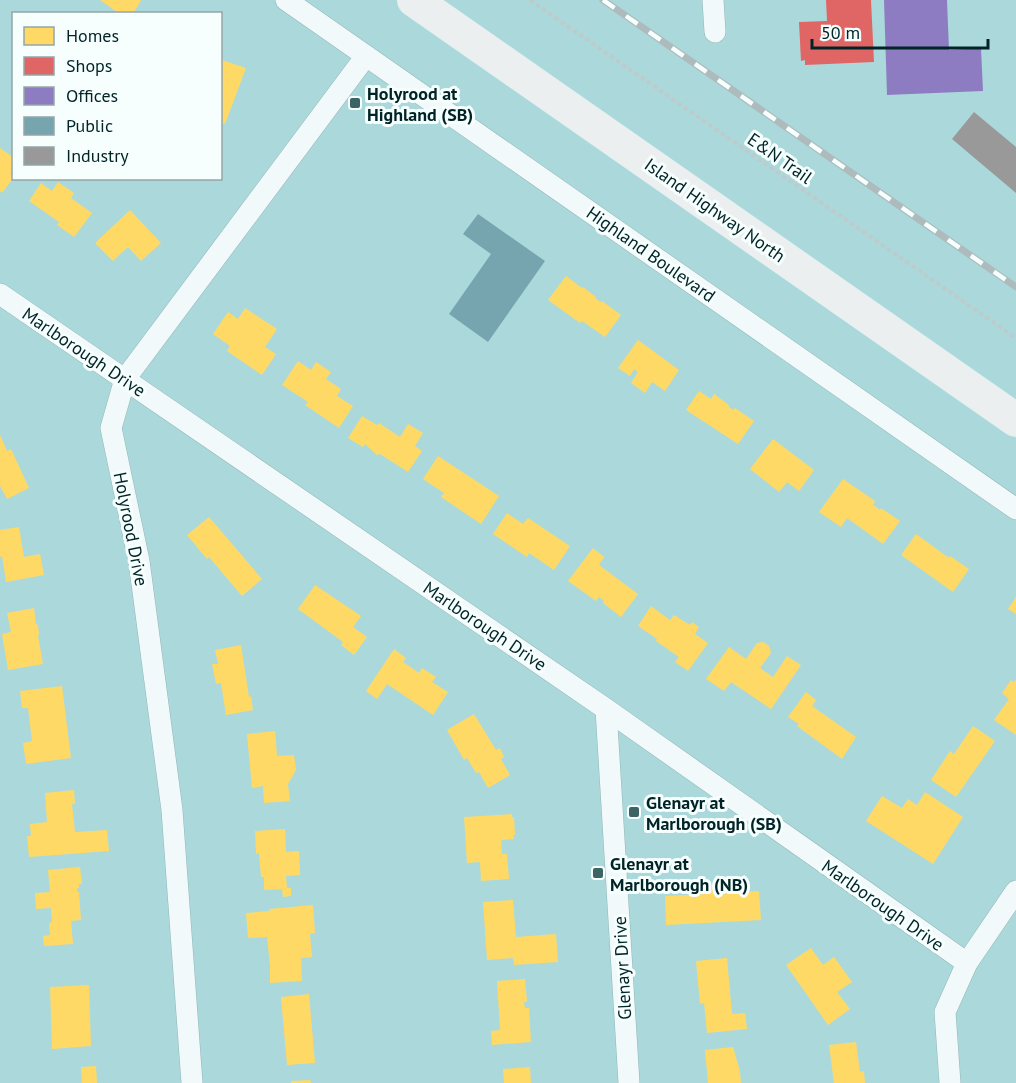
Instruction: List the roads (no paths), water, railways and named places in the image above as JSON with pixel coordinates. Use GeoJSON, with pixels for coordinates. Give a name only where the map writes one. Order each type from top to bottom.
{"type":"FeatureCollection","features":[{"type":"Feature","properties":{"kind":"main road","name":"Island Highway North"},"geometry":{"type":"LineString","coordinates":[[414,0],[1016,420]]}},
{"type":"Feature","properties":{"kind":"street","name":"Highland Boulevard"},"geometry":{"type":"LineString","coordinates":[[286,0],[1016,509]]}},
{"type":"Feature","properties":{"kind":"street"},"geometry":{"type":"LineString","coordinates":[[713,0],[715,32]]}},
{"type":"Feature","properties":{"kind":"street","name":"Holyrood Drive"},"geometry":{"type":"LineString","coordinates":[[192,1083],[172,810],[139,561],[111,428],[125,380],[366,56]]}},
{"type":"Feature","properties":{"kind":"street","name":"Marlborough Drive"},"geometry":{"type":"LineString","coordinates":[[0,294],[606,709],[967,963]]}},
{"type":"Feature","properties":{"kind":"street","name":"Glenayr Drive"},"geometry":{"type":"LineString","coordinates":[[606,709],[629,1083]]}},
{"type":"Feature","properties":{"kind":"street"},"geometry":{"type":"LineString","coordinates":[[950,1083],[945,1012],[967,963],[1016,891]]}},
{"type":"Feature","properties":{"kind":"railway"},"geometry":{"type":"LineString","coordinates":[[603,0],[1016,287]]}},
{"type":"Feature","properties":{"kind":"place","name":"Holyrood at Highland (SB)"},"geometry":{"type":"Point","coordinates":[355,103]}},
{"type":"Feature","properties":{"kind":"place","name":"Glenayr at Marlborough (SB)"},"geometry":{"type":"Point","coordinates":[634,812]}},
{"type":"Feature","properties":{"kind":"place","name":"Glenayr at Marlborough (NB)"},"geometry":{"type":"Point","coordinates":[598,873]}}]}
